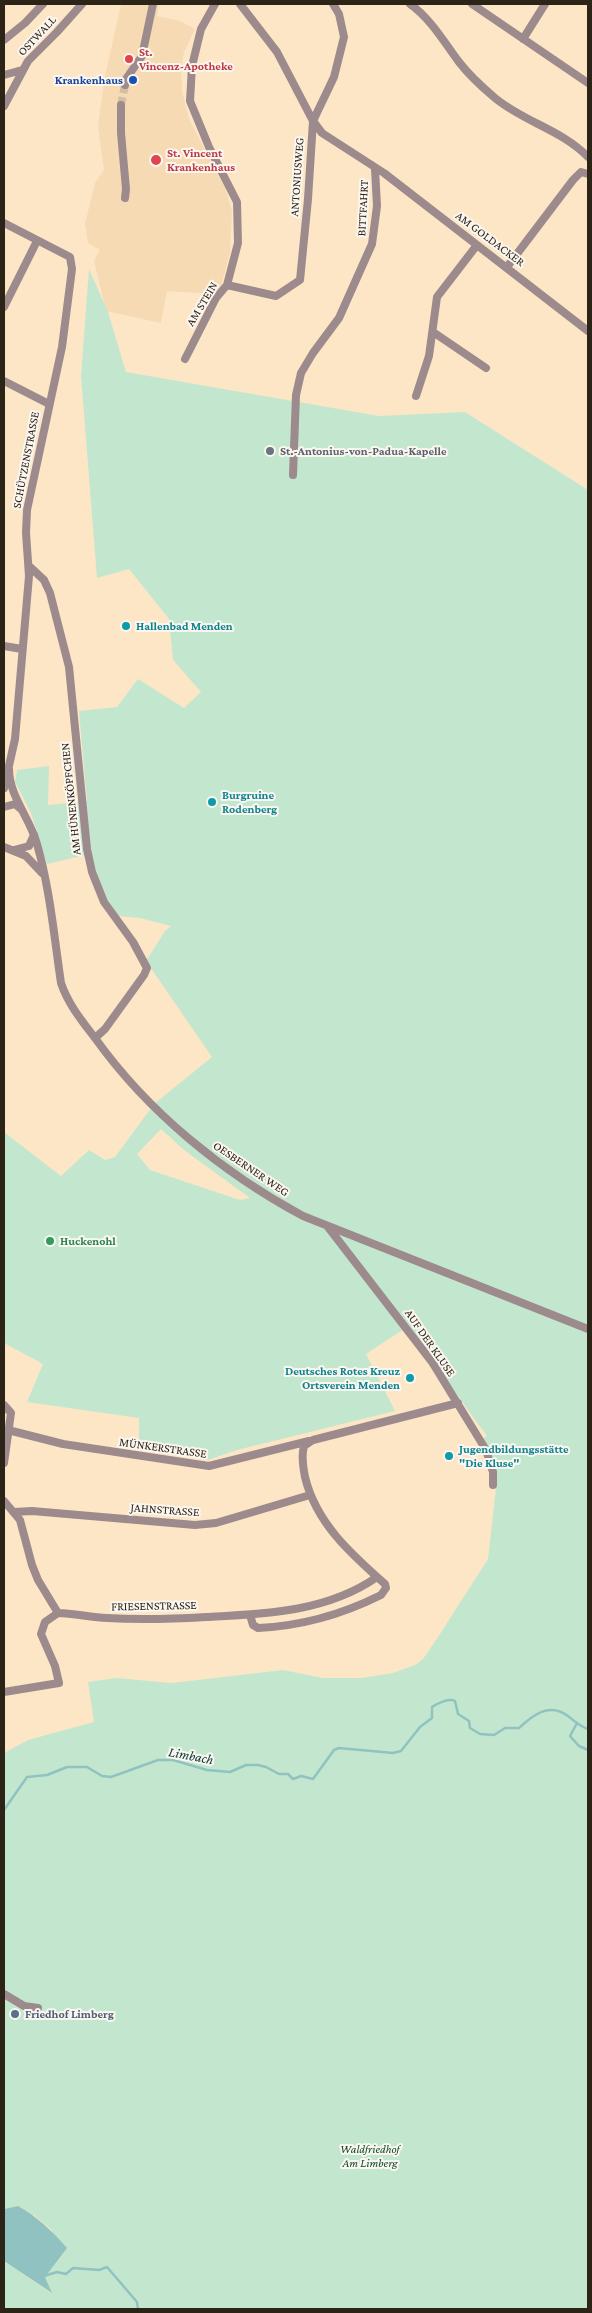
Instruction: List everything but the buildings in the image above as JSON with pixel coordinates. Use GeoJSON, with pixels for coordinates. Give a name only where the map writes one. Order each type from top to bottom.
{"type":"FeatureCollection","features":[{"type":"Feature","properties":{"kind":"street"},"geometry":{"type":"LineString","coordinates":[[4,40],[25,23],[43,4]]}},
{"type":"Feature","properties":{"kind":"street","name":"OSTWALL"},"geometry":{"type":"LineString","coordinates":[[4,75],[22,70],[34,54],[82,4]]}},
{"type":"Feature","properties":{"kind":"street"},"geometry":{"type":"LineString","coordinates":[[125,85],[126,79],[142,56],[153,4]]}},
{"type":"Feature","properties":{"kind":"street","name":"AM STEIN"},"geometry":{"type":"LineString","coordinates":[[185,359],[216,298],[227,285],[238,242],[237,202],[209,147],[190,101],[192,66],[201,29],[215,4]]}},
{"type":"Feature","properties":{"kind":"street","name":"BITTFAHRT"},"geometry":{"type":"LineString","coordinates":[[240,4],[277,52],[313,121],[322,133],[376,169],[377,206],[372,244],[339,318],[301,373],[296,395],[293,475]]}},
{"type":"Feature","properties":{"kind":"street","name":"ANTONIUSWEG"},"geometry":{"type":"LineString","coordinates":[[227,285],[276,296],[300,280],[313,121],[334,77],[344,37],[339,14],[333,4]]}},
{"type":"Feature","properties":{"kind":"street"},"geometry":{"type":"LineString","coordinates":[[410,4],[427,19],[465,69],[494,97],[519,115],[565,138],[588,157]]}},
{"type":"Feature","properties":{"kind":"street"},"geometry":{"type":"LineString","coordinates":[[472,4],[588,83]]}},
{"type":"Feature","properties":{"kind":"street"},"geometry":{"type":"LineString","coordinates":[[523,38],[545,4]]}},
{"type":"Feature","properties":{"kind":"street"},"geometry":{"type":"LineString","coordinates":[[4,106],[22,70]]}},
{"type":"Feature","properties":{"kind":"street"},"geometry":{"type":"LineString","coordinates":[[122,105],[120,112],[126,189],[125,198]]}},
{"type":"Feature","properties":{"kind":"street","name":"AM GOLDACKER"},"geometry":{"type":"LineString","coordinates":[[376,169],[507,267],[588,331]]}},
{"type":"Feature","properties":{"kind":"street"},"geometry":{"type":"LineString","coordinates":[[507,267],[573,180],[581,172],[588,174]]}},
{"type":"Feature","properties":{"kind":"street"},"geometry":{"type":"LineString","coordinates":[[4,223],[37,241],[4,307]]}},
{"type":"Feature","properties":{"kind":"street","name":"SCHÜTZENSTRASSE"},"geometry":{"type":"LineString","coordinates":[[4,788],[15,739],[29,566],[26,534],[27,510],[62,347],[71,284],[70,257],[37,241]]}},
{"type":"Feature","properties":{"kind":"street"},"geometry":{"type":"LineString","coordinates":[[416,396],[429,356],[437,297],[477,245]]}},
{"type":"Feature","properties":{"kind":"street"},"geometry":{"type":"LineString","coordinates":[[432,332],[486,368]]}},
{"type":"Feature","properties":{"kind":"street"},"geometry":{"type":"LineString","coordinates":[[4,381],[49,404]]}},
{"type":"Feature","properties":{"kind":"street","name":"AM HÜNENKÖPFCHEN"},"geometry":{"type":"LineString","coordinates":[[29,566],[44,580],[47,586],[64,646],[68,667],[87,849],[92,872],[104,902],[132,942],[147,968],[105,1029],[95,1038]]}},
{"type":"Feature","properties":{"kind":"street"},"geometry":{"type":"LineString","coordinates":[[4,646],[22,649]]}},
{"type":"Feature","properties":{"kind":"street","name":"OESBERNER WEG"},"geometry":{"type":"LineString","coordinates":[[9,769],[10,785],[34,834],[46,880],[61,983],[72,1006],[95,1038],[143,1095],[209,1155],[274,1200],[326,1226],[588,1329]]}},
{"type":"Feature","properties":{"kind":"street"},"geometry":{"type":"LineString","coordinates":[[4,807],[15,804],[25,813]]}},
{"type":"Feature","properties":{"kind":"street","name":"OESBERNER WEG"},"geometry":{"type":"LineString","coordinates":[[7,847],[29,846],[34,834]]}},
{"type":"Feature","properties":{"kind":"street","name":"OESBERNER WEG"},"geometry":{"type":"LineString","coordinates":[[7,847],[30,859],[46,880]]}},
{"type":"Feature","properties":{"kind":"street","name":"AUF DER KLUSE"},"geometry":{"type":"LineString","coordinates":[[326,1226],[407,1327],[458,1403],[486,1450],[493,1472],[493,1485]]}},
{"type":"Feature","properties":{"kind":"street","name":"MÜNKERSTRASSE"},"geometry":{"type":"LineString","coordinates":[[8,1430],[63,1444],[209,1466],[458,1403]]}},
{"type":"Feature","properties":{"kind":"street"},"geometry":{"type":"LineString","coordinates":[[4,1405],[10,1411],[4,1463]]}},
{"type":"Feature","properties":{"kind":"street"},"geometry":{"type":"LineString","coordinates":[[250,1615],[253,1625],[258,1628],[282,1627],[318,1620],[344,1612],[381,1595],[386,1588],[385,1584],[327,1527],[310,1495],[302,1455],[304,1446],[312,1441]]}},
{"type":"Feature","properties":{"kind":"street","name":"JAHNSTRASSE"},"geometry":{"type":"LineString","coordinates":[[14,1512],[32,1511],[195,1525],[216,1522],[310,1495]]}},
{"type":"Feature","properties":{"kind":"street"},"geometry":{"type":"LineString","coordinates":[[4,1501],[20,1520],[29,1558],[38,1580],[58,1613],[45,1622],[41,1634],[55,1666],[59,1683],[4,1692]]}},
{"type":"Feature","properties":{"kind":"street","name":"FRIESENSTRASSE"},"geometry":{"type":"LineString","coordinates":[[58,1613],[133,1620],[250,1615],[295,1610],[332,1601],[364,1586],[377,1577]]}},
{"type":"Feature","properties":{"kind":"street"},"geometry":{"type":"LineString","coordinates":[[4,1994],[24,2006],[38,2008]]}},
{"type":"Feature","properties":{"kind":"shaded area","name":"St. Vincent Krankenhaus"},"geometry":{"type":"Polygon","coordinates":[[[121,4],[160,4],[157,16],[180,21],[195,29],[184,52],[181,70],[182,91],[189,119],[226,190],[232,211],[230,252],[222,283],[216,294],[167,291],[161,323],[106,311],[94,261],[100,250],[88,243],[85,224],[95,183],[104,170],[98,127],[104,81],[121,4]]]}},
{"type":"Feature","properties":{"kind":"green space","name":"Waldfriedhof Am Limberg"},"geometry":{"type":"Polygon","coordinates":[[[89,269],[108,312],[126,372],[379,416],[465,412],[588,490],[588,2309],[4,2309],[4,2261],[51,2293],[45,2277],[52,2230],[35,2216],[18,2206],[4,2209],[4,1753],[28,1740],[94,1722],[88,1682],[116,1678],[172,1683],[283,1670],[323,1678],[361,1678],[393,1673],[415,1665],[423,1659],[488,1559],[497,1479],[482,1439],[487,1436],[407,1327],[366,1354],[395,1411],[237,1450],[208,1460],[139,1446],[139,1418],[27,1402],[43,1364],[4,1343],[4,1132],[61,1176],[89,1150],[105,1160],[115,1157],[154,1104],[212,1057],[146,961],[165,931],[171,926],[140,918],[119,916],[105,894],[90,854],[47,864],[31,813],[15,782],[17,770],[49,766],[48,805],[87,801],[79,711],[117,707],[138,679],[184,708],[201,692],[173,660],[169,619],[129,569],[97,578],[81,376],[89,269]],[[161,1129],[137,1154],[150,1170],[240,1200],[250,1198],[184,1150],[161,1129]]]}},
{"type":"Feature","properties":{"kind":"water"},"geometry":{"type":"Polygon","coordinates":[[[18,2206],[44,2225],[67,2248],[45,2277],[52,2293],[4,2261],[4,2209],[18,2206]]]}},
{"type":"Feature","properties":{"kind":"waterway","name":"Limbach"},"geometry":{"type":"LineString","coordinates":[[4,1810],[27,1777],[47,1775],[67,1767],[87,1767],[102,1776],[111,1777],[158,1760],[173,1760],[207,1770],[230,1772],[246,1765],[258,1765],[279,1774],[288,1774],[293,1779],[301,1776],[313,1779],[334,1750],[339,1748],[393,1753],[401,1751],[420,1727],[432,1718],[432,1707],[453,1700],[455,1701],[458,1714],[469,1721],[470,1728],[480,1734],[494,1735],[505,1728],[519,1728],[536,1715],[548,1710],[561,1712],[588,1729]]}},
{"type":"Feature","properties":{"kind":"waterway"},"geometry":{"type":"LineString","coordinates":[[577,1723],[570,1736],[579,1746],[588,1750]]}},
{"type":"Feature","properties":{"kind":"waterway"},"geometry":{"type":"LineString","coordinates":[[44,2276],[57,2272],[66,2274],[73,2268],[99,2270],[107,2267],[137,2302],[138,2309]]}},
{"type":"Feature","properties":{"kind":"tunnel"},"geometry":{"type":"LineString","coordinates":[[121,105],[125,85]]}},
{"type":"Feature","properties":{"kind":"place","name":"St. Vincenz-Apotheke"},"geometry":{"type":"Point","coordinates":[129,59]}},
{"type":"Feature","properties":{"kind":"place","name":"Krankenhaus"},"geometry":{"type":"Point","coordinates":[133,80]}},
{"type":"Feature","properties":{"kind":"place","name":"St. Vincent Krankenhaus"},"geometry":{"type":"Point","coordinates":[156,160]}},
{"type":"Feature","properties":{"kind":"place","name":"St.-Antonius-von-Padua-Kapelle"},"geometry":{"type":"Point","coordinates":[270,451]}},
{"type":"Feature","properties":{"kind":"place","name":"Hallenbad Menden"},"geometry":{"type":"Point","coordinates":[126,626]}},
{"type":"Feature","properties":{"kind":"place","name":"Burgruine Rodenberg"},"geometry":{"type":"Point","coordinates":[212,802]}},
{"type":"Feature","properties":{"kind":"place","name":"Huckenohl"},"geometry":{"type":"Point","coordinates":[50,1241]}},
{"type":"Feature","properties":{"kind":"place","name":"Deutsches Rotes Kreuz Ortsverein Menden"},"geometry":{"type":"Point","coordinates":[410,1378]}},
{"type":"Feature","properties":{"kind":"place","name":"Jugendbildungsstätte \"Die Kluse\""},"geometry":{"type":"Point","coordinates":[449,1456]}},
{"type":"Feature","properties":{"kind":"place","name":"Friedhof Limberg"},"geometry":{"type":"Point","coordinates":[15,2014]}}]}
